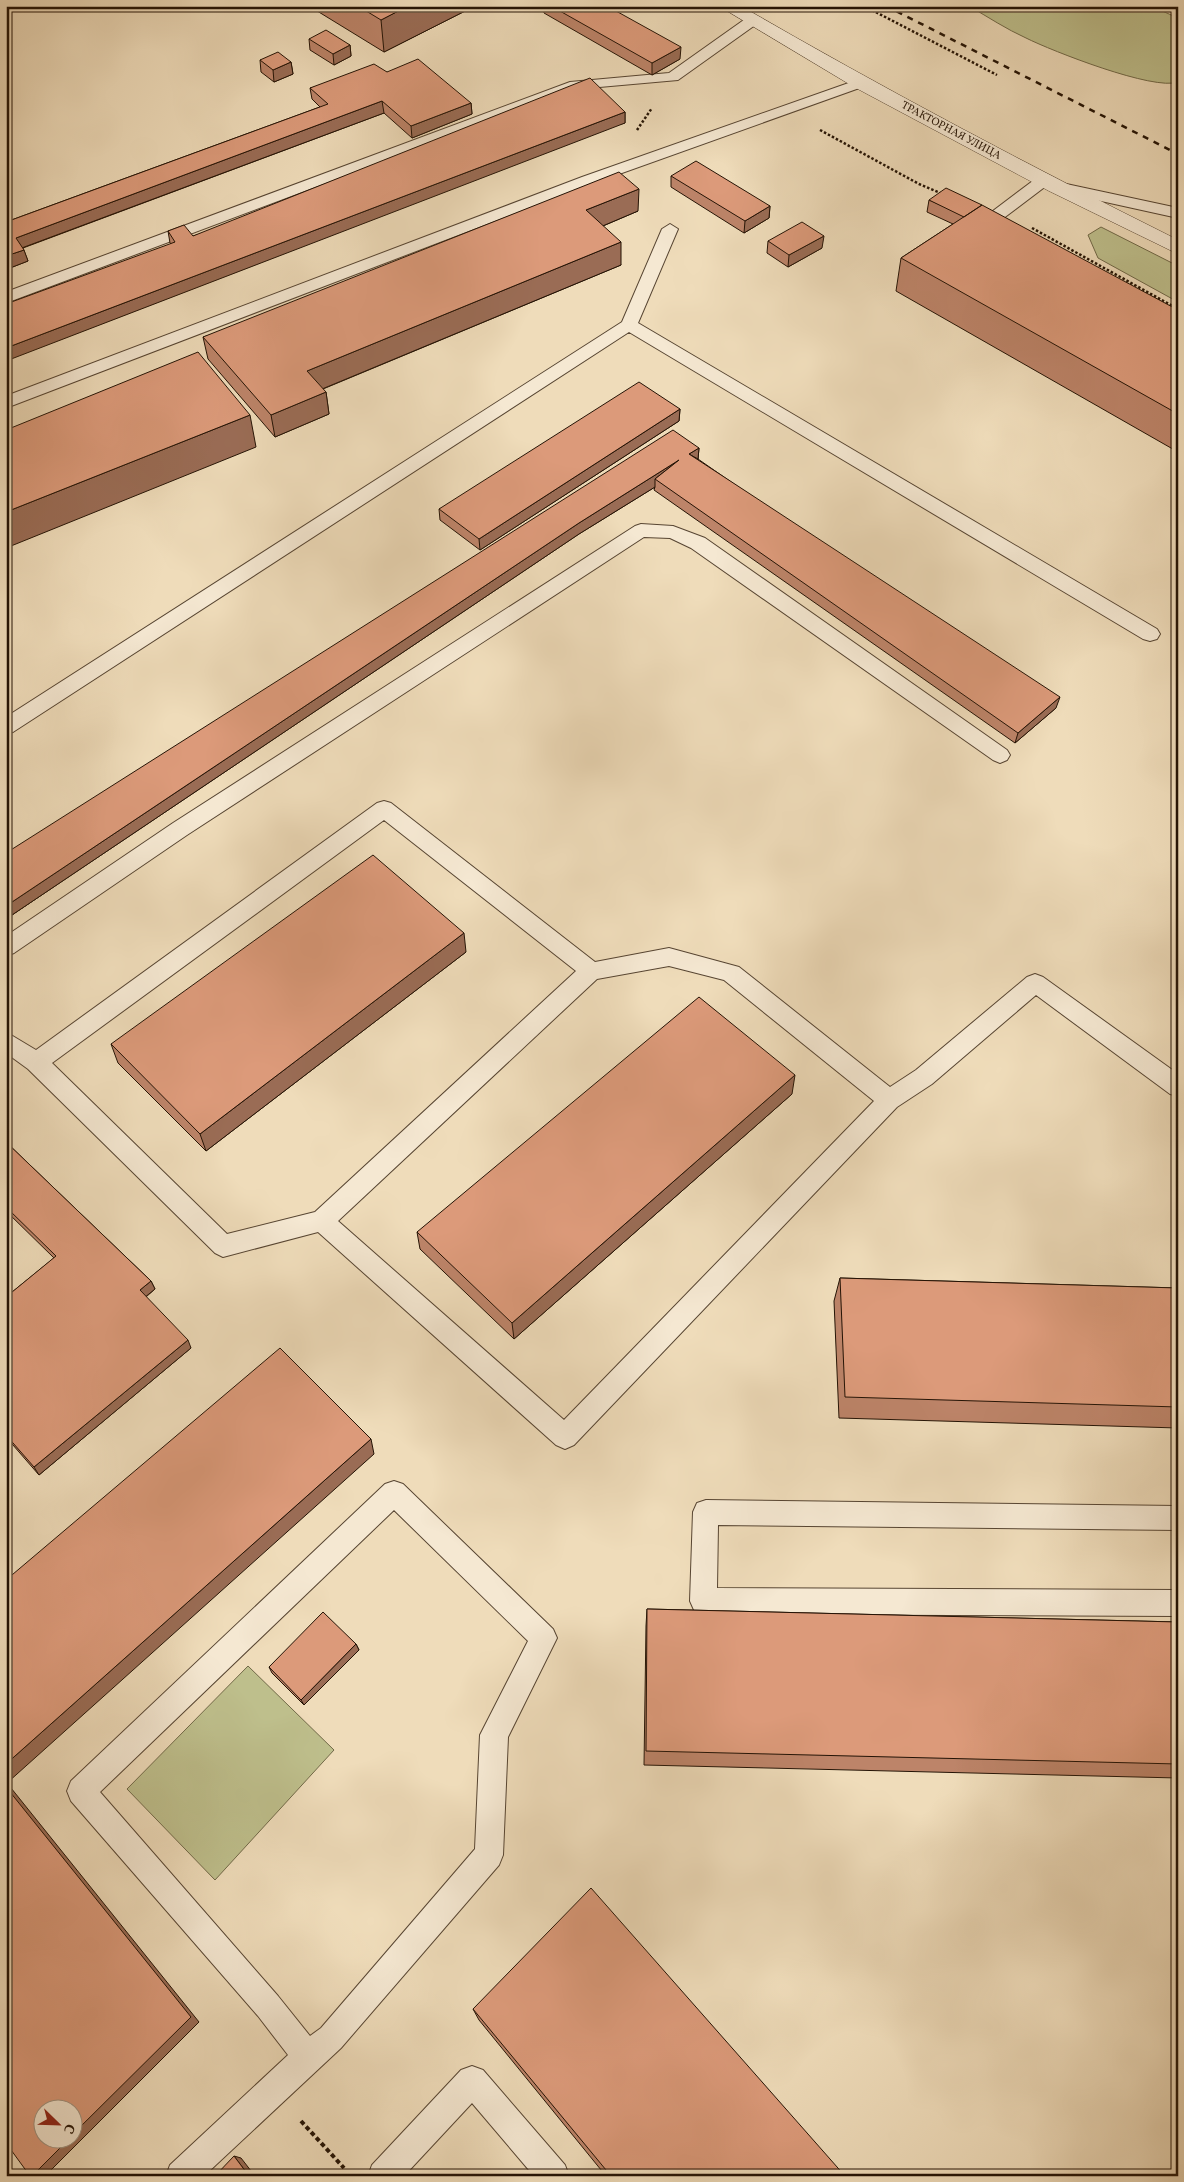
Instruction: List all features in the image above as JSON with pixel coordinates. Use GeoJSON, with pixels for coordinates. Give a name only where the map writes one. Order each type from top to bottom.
{"type":"FeatureCollection","features":[{"type":"Feature","properties":{"kind":"street","name":"ТРАКТОРНАЯ УЛИЦА"},"geometry":{"type":"LineString","coordinates":[[728,6],[860,82],[1050,184],[1178,248]]}},
{"type":"Feature","properties":{"kind":"lane"},"geometry":{"type":"LineString","coordinates":[[6,298],[574,85],[672,77],[753,20]]}},
{"type":"Feature","properties":{"kind":"lane"},"geometry":{"type":"LineString","coordinates":[[6,402],[588,180],[860,82]]}},
{"type":"Feature","properties":{"kind":"lane"},"geometry":{"type":"LineString","coordinates":[[993,219],[1050,184],[1178,213]]}},
{"type":"Feature","properties":{"kind":"lane"},"geometry":{"type":"LineString","coordinates":[[6,728],[629,325],[670,228]]}},
{"type":"Feature","properties":{"kind":"lane"},"geometry":{"type":"LineString","coordinates":[[629,325],[1150,634]]}},
{"type":"Feature","properties":{"kind":"lane"},"geometry":{"type":"LineString","coordinates":[[6,947],[180,829],[641,530],[673,532],[698,544],[1000,755]]}},
{"type":"Feature","properties":{"kind":"lane"},"geometry":{"type":"LineString","coordinates":[[36,1062],[384,809],[591,971]]}},
{"type":"Feature","properties":{"kind":"lane"},"geometry":{"type":"LineString","coordinates":[[6,1041],[36,1062],[223,1246],[322,1221],[591,971],[669,958],[730,973],[889,1100]]}},
{"type":"Feature","properties":{"kind":"lane"},"geometry":{"type":"LineString","coordinates":[[322,1221],[565,1437],[889,1100],[924,1077],[1035,983],[1178,1087]]}},
{"type":"Feature","properties":{"kind":"lane"},"geometry":{"type":"LineString","coordinates":[[182,2176],[308,2057],[331,2038],[489,1855],[494,1735],[544,1638],[394,1493],[81,1791],[268,2006],[308,2057]]}},
{"type":"Feature","properties":{"kind":"lane"},"geometry":{"type":"LineString","coordinates":[[1178,1518],[706,1512],[703,1601],[1178,1603]]}},
{"type":"Feature","properties":{"kind":"lane"},"geometry":{"type":"LineString","coordinates":[[383,2176],[472,2080],[554,2176]]}},
{"type":"Feature","properties":{"kind":"path"},"geometry":{"type":"LineString","coordinates":[[864,6],[997,75]]}},
{"type":"Feature","properties":{"kind":"path"},"geometry":{"type":"LineString","coordinates":[[763,117],[806,122],[919,184],[1178,310]]}},
{"type":"Feature","properties":{"kind":"path"},"geometry":{"type":"LineString","coordinates":[[273,2091],[351,2176]]}},
{"type":"Feature","properties":{"kind":"green space"},"geometry":{"type":"Polygon","coordinates":[[[969,6],[1151,6],[1178,18],[1178,82],[1148,81],[1079,60],[1004,27],[969,6]]]}},
{"type":"Feature","properties":{"kind":"green space"},"geometry":{"type":"Polygon","coordinates":[[[1101,227],[1178,266],[1178,302],[1098,258],[1088,235],[1101,227]]]}},
{"type":"Feature","properties":{"kind":"green space"},"geometry":{"type":"Polygon","coordinates":[[[248,1666],[334,1750],[215,1880],[127,1789],[248,1666]]]}},
{"type":"Feature","properties":{"kind":"building"},"geometry":{"type":"Polygon","coordinates":[[[358,6],[408,6],[381,20],[358,6]]]}},
{"type":"Feature","properties":{"kind":"building"},"geometry":{"type":"Polygon","coordinates":[[[551,6],[607,6],[681,47],[652,63],[551,6]]]}},
{"type":"Feature","properties":{"kind":"building"},"geometry":{"type":"Polygon","coordinates":[[[326,30],[350,45],[333,54],[309,39],[326,30]]]}},
{"type":"Feature","properties":{"kind":"building"},"geometry":{"type":"Polygon","coordinates":[[[278,52],[291,62],[273,70],[260,60],[278,52]]]}},
{"type":"Feature","properties":{"kind":"building"},"geometry":{"type":"Polygon","coordinates":[[[418,59],[471,103],[411,126],[382,101],[16,238],[24,250],[6,256],[6,222],[328,104],[310,88],[374,64],[387,72],[418,59]]]}},
{"type":"Feature","properties":{"kind":"building"},"geometry":{"type":"Polygon","coordinates":[[[590,78],[625,112],[6,348],[6,304],[175,242],[168,231],[184,225],[193,236],[590,78]]]}},
{"type":"Feature","properties":{"kind":"building"},"geometry":{"type":"Polygon","coordinates":[[[696,161],[770,206],[745,221],[671,176],[696,161]]]}},
{"type":"Feature","properties":{"kind":"building"},"geometry":{"type":"Polygon","coordinates":[[[619,172],[639,189],[586,210],[621,242],[307,371],[326,392],[271,415],[203,337],[619,172]]]}},
{"type":"Feature","properties":{"kind":"building"},"geometry":{"type":"Polygon","coordinates":[[[946,188],[982,205],[964,217],[929,200],[946,188]]]}},
{"type":"Feature","properties":{"kind":"building"},"geometry":{"type":"Polygon","coordinates":[[[982,205],[1178,310],[1178,414],[901,258],[982,205]]]}},
{"type":"Feature","properties":{"kind":"building"},"geometry":{"type":"Polygon","coordinates":[[[802,222],[824,236],[789,255],[768,241],[802,222]]]}},
{"type":"Feature","properties":{"kind":"building"},"geometry":{"type":"Polygon","coordinates":[[[198,352],[250,415],[6,512],[6,430],[198,352]]]}},
{"type":"Feature","properties":{"kind":"building"},"geometry":{"type":"Polygon","coordinates":[[[639,382],[680,409],[479,539],[439,509],[639,382]]]}},
{"type":"Feature","properties":{"kind":"building"},"geometry":{"type":"Polygon","coordinates":[[[673,430],[699,448],[689,454],[1060,697],[1018,733],[655,479],[679,460],[579,523],[6,906],[6,853],[673,430]]]}},
{"type":"Feature","properties":{"kind":"building"},"geometry":{"type":"Polygon","coordinates":[[[373,855],[464,933],[200,1134],[111,1044],[373,855]]]}},
{"type":"Feature","properties":{"kind":"building"},"geometry":{"type":"Polygon","coordinates":[[[699,997],[795,1075],[512,1323],[417,1232],[699,997]]]}},
{"type":"Feature","properties":{"kind":"building"},"geometry":{"type":"Polygon","coordinates":[[[6,1142],[151,1281],[140,1290],[188,1340],[34,1467],[6,1435],[6,1297],[56,1256],[6,1207],[6,1142]]]}},
{"type":"Feature","properties":{"kind":"building"},"geometry":{"type":"Polygon","coordinates":[[[840,1278],[1178,1288],[1178,1407],[845,1397],[840,1278]]]}},
{"type":"Feature","properties":{"kind":"building"},"geometry":{"type":"Polygon","coordinates":[[[280,1348],[371,1439],[6,1764],[6,1580],[280,1348]]]}},
{"type":"Feature","properties":{"kind":"building"},"geometry":{"type":"Polygon","coordinates":[[[647,1609],[1178,1622],[1178,1764],[646,1751],[647,1609]]]}},
{"type":"Feature","properties":{"kind":"building"},"geometry":{"type":"Polygon","coordinates":[[[323,1612],[356,1644],[301,1700],[269,1667],[323,1612]]]}},
{"type":"Feature","properties":{"kind":"building"},"geometry":{"type":"Polygon","coordinates":[[[6,1787],[191,2017],[82,2125],[82,2100],[32,2100],[32,2150],[58,2150],[32,2176],[30,2176],[6,2143],[6,1787]]]}},
{"type":"Feature","properties":{"kind":"building"},"geometry":{"type":"Polygon","coordinates":[[[591,1888],[845,2176],[611,2176],[473,2009],[591,1888]]]}},
{"type":"Feature","properties":{"kind":"building"},"geometry":{"type":"Polygon","coordinates":[[[234,2156],[249,2176],[215,2176],[234,2156]]]}},
{"type":"Feature","properties":{"kind":"railway"},"geometry":{"type":"LineString","coordinates":[[886,6],[1178,154]]}}]}
